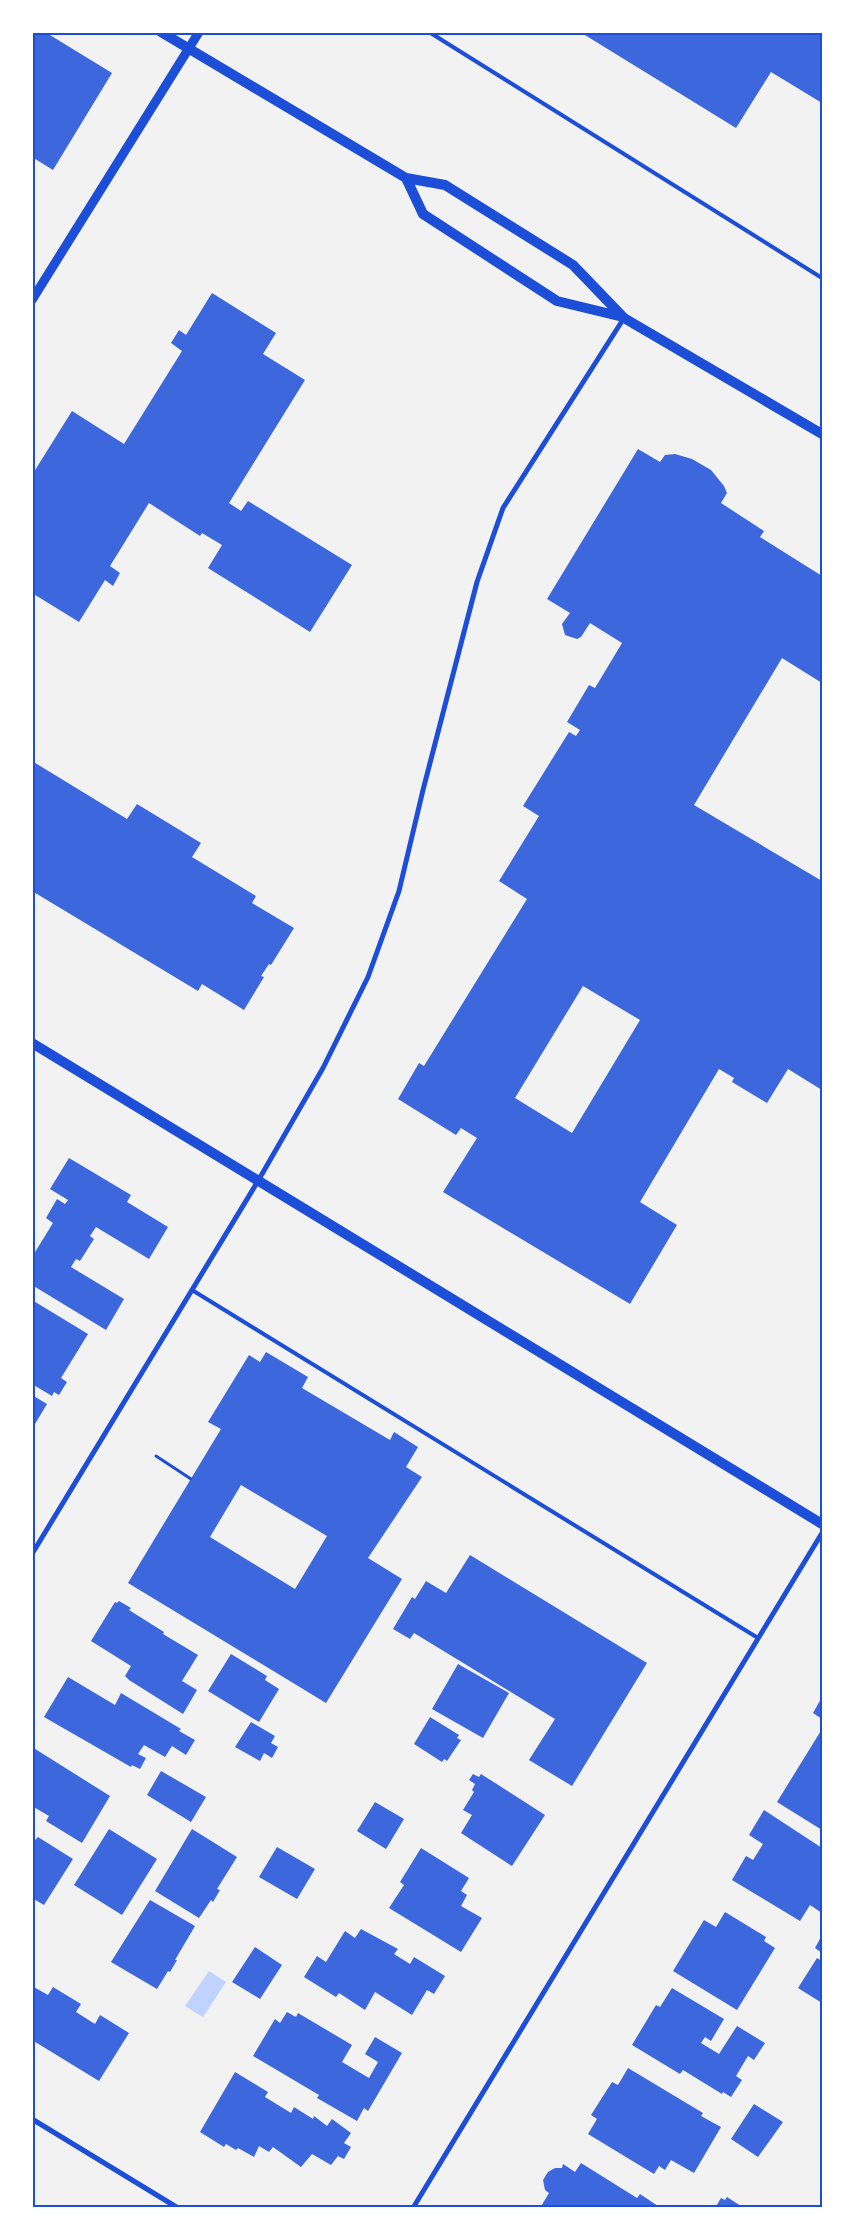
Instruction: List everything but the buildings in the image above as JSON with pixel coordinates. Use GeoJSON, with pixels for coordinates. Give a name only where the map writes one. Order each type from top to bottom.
{"type":"FeatureCollection","features":[{"type":"Feature","properties":{"kind":"main road"},"geometry":{"type":"LineString","coordinates":[[161,32],[406,178],[445,185],[573,265],[624,318],[822,434]]}},
{"type":"Feature","properties":{"kind":"main road"},"geometry":{"type":"LineString","coordinates":[[406,178],[423,214],[557,301],[624,318]]}},
{"type":"Feature","properties":{"kind":"main road"},"geometry":{"type":"LineString","coordinates":[[32,1043],[822,1524]]}},
{"type":"Feature","properties":{"kind":"street"},"geometry":{"type":"LineString","coordinates":[[32,300],[199,32]]}},
{"type":"Feature","properties":{"kind":"street"},"geometry":{"type":"LineString","coordinates":[[32,1554],[258,1181],[323,1068],[368,977],[399,891],[477,582],[502,508],[624,318]]}},
{"type":"Feature","properties":{"kind":"street"},"geometry":{"type":"LineString","coordinates":[[413,2208],[822,1533]]}},
{"type":"Feature","properties":{"kind":"street"},"geometry":{"type":"LineString","coordinates":[[32,2119],[178,2208]]}},
{"type":"Feature","properties":{"kind":"lane"},"geometry":{"type":"LineString","coordinates":[[429,32],[822,278]]}},
{"type":"Feature","properties":{"kind":"lane"},"geometry":{"type":"LineString","coordinates":[[192,1290],[758,1638]]}},
{"type":"Feature","properties":{"kind":"path"},"geometry":{"type":"LineString","coordinates":[[156,1456],[191,1479]]}},
{"type":"Feature","properties":{"kind":"water"},"geometry":{"type":"Polygon","coordinates":[[[209,1971],[226,1982],[203,2017],[185,2006],[209,1971]]]}}]}
